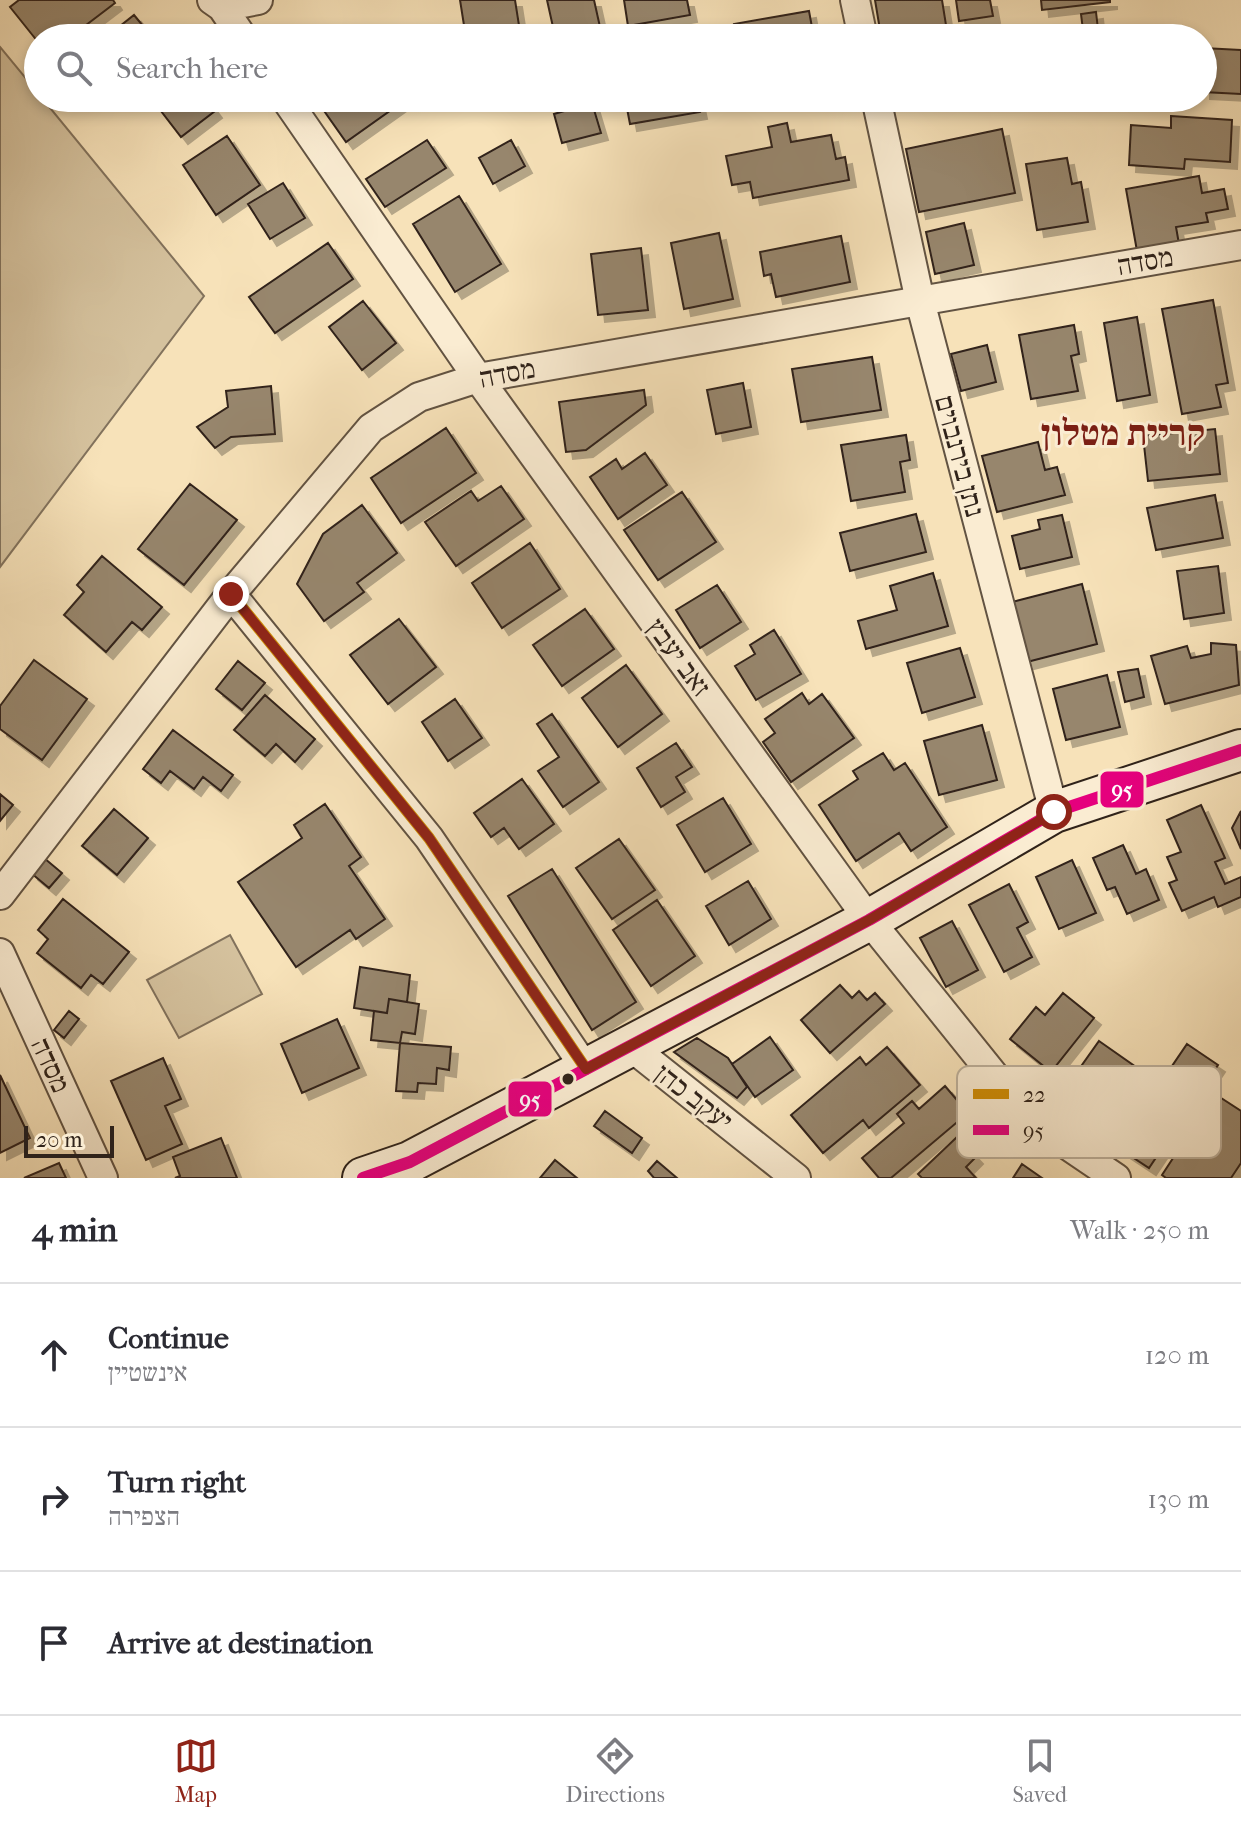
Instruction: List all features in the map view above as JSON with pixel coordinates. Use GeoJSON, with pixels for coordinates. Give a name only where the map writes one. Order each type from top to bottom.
{"type":"FeatureCollection","features":[{"type":"Feature","properties":{"kind":"street"},"geometry":{"type":"LineString","coordinates":[[234,24],[220,2],[258,0]]}},
{"type":"Feature","properties":{"kind":"street"},"geometry":{"type":"LineString","coordinates":[[855,0],[860,24]]}},
{"type":"Feature","properties":{"kind":"street","name":"זאב יעבץ"},"geometry":{"type":"LineString","coordinates":[[295,112],[478,378],[869,920],[986,1066]]}},
{"type":"Feature","properties":{"kind":"street","name":"נתן בירנבוים"},"geometry":{"type":"LineString","coordinates":[[879,112],[920,301],[1054,812]]}},
{"type":"Feature","properties":{"kind":"street","name":"מסדה"},"geometry":{"type":"LineString","coordinates":[[0,895],[231,594],[371,428],[419,397],[478,378],[1241,245]]}},
{"type":"Feature","properties":{"kind":"street"},"geometry":{"type":"LineString","coordinates":[[231,594],[429,838],[586,1069]]}},
{"type":"Feature","properties":{"kind":"street"},"geometry":{"type":"LineString","coordinates":[[363,1178],[419,1170],[586,1069],[869,920],[1054,812],[1241,750]]}},
{"type":"Feature","properties":{"kind":"street","name":"מסדה"},"geometry":{"type":"LineString","coordinates":[[0,953],[103,1178]]}},
{"type":"Feature","properties":{"kind":"street","name":"יעקב כהן"},"geometry":{"type":"LineString","coordinates":[[630,1046],[796,1178]]}},
{"type":"Feature","properties":{"kind":"street","name":"זאב יעבץ"},"geometry":{"type":"LineString","coordinates":[[1087,1158],[1116,1178]]}},
{"type":"Feature","properties":{"kind":"shaded area"},"geometry":{"type":"Polygon","coordinates":[[[0,47],[24,76],[24,112],[53,112],[204,296],[0,567],[0,47]]]}},
{"type":"Feature","properties":{"kind":"shaded area"},"geometry":{"type":"Polygon","coordinates":[[[230,935],[262,994],[179,1038],[147,980],[230,935]]]}},
{"type":"Feature","properties":{"kind":"building"},"geometry":{"type":"Polygon","coordinates":[[[19,0],[113,0],[115,3],[87,24],[24,24],[10,7],[19,0]]]}},
{"type":"Feature","properties":{"kind":"building"},"geometry":{"type":"Polygon","coordinates":[[[460,0],[515,0],[519,24],[464,24],[460,0]]]}},
{"type":"Feature","properties":{"kind":"building"},"geometry":{"type":"Polygon","coordinates":[[[547,0],[594,0],[599,24],[552,24],[547,0]]]}},
{"type":"Feature","properties":{"kind":"building"},"geometry":{"type":"Polygon","coordinates":[[[624,0],[687,0],[690,15],[628,24],[624,0]]]}},
{"type":"Feature","properties":{"kind":"building"},"geometry":{"type":"Polygon","coordinates":[[[875,0],[942,0],[946,24],[879,24],[875,0]]]}},
{"type":"Feature","properties":{"kind":"building"},"geometry":{"type":"Polygon","coordinates":[[[956,0],[990,0],[993,16],[959,21],[956,0]]]}},
{"type":"Feature","properties":{"kind":"building"},"geometry":{"type":"Polygon","coordinates":[[[1041,0],[1110,0],[1110,2],[1042,10],[1041,0]]]}},
{"type":"Feature","properties":{"kind":"building"},"geometry":{"type":"Polygon","coordinates":[[[809,11],[811,24],[734,24],[809,11]]]}},
{"type":"Feature","properties":{"kind":"building"},"geometry":{"type":"Polygon","coordinates":[[[1096,12],[1097,24],[1082,24],[1081,14],[1096,12]]]}},
{"type":"Feature","properties":{"kind":"building"},"geometry":{"type":"Polygon","coordinates":[[[134,15],[141,24],[123,24],[134,15]]]}},
{"type":"Feature","properties":{"kind":"building"},"geometry":{"type":"Polygon","coordinates":[[[1217,49],[1241,50],[1241,94],[1217,93],[1217,49]]]}},
{"type":"Feature","properties":{"kind":"building"},"geometry":{"type":"Polygon","coordinates":[[[162,112],[214,112],[181,137],[162,112]]]}},
{"type":"Feature","properties":{"kind":"building"},"geometry":{"type":"Polygon","coordinates":[[[325,112],[388,112],[346,142],[325,112]]]}},
{"type":"Feature","properties":{"kind":"building"},"geometry":{"type":"Polygon","coordinates":[[[595,112],[601,133],[562,143],[554,114],[595,112]]]}},
{"type":"Feature","properties":{"kind":"building"},"geometry":{"type":"Polygon","coordinates":[[[628,112],[700,112],[630,124],[628,112]]]}},
{"type":"Feature","properties":{"kind":"building"},"geometry":{"type":"Polygon","coordinates":[[[1171,116],[1232,120],[1230,162],[1185,159],[1184,169],[1129,165],[1131,125],[1171,128],[1171,116]]]}},
{"type":"Feature","properties":{"kind":"building"},"geometry":{"type":"Polygon","coordinates":[[[787,123],[791,142],[831,135],[836,159],[845,157],[849,180],[753,198],[750,182],[732,185],[726,156],[772,147],[768,127],[787,123]]]}},
{"type":"Feature","properties":{"kind":"building"},"geometry":{"type":"Polygon","coordinates":[[[1002,129],[1015,193],[919,212],[906,149],[1002,129]]]}},
{"type":"Feature","properties":{"kind":"building"},"geometry":{"type":"Polygon","coordinates":[[[227,136],[260,185],[216,215],[183,165],[227,136]]]}},
{"type":"Feature","properties":{"kind":"building"},"geometry":{"type":"Polygon","coordinates":[[[427,140],[446,168],[385,207],[366,179],[427,140]]]}},
{"type":"Feature","properties":{"kind":"building"},"geometry":{"type":"Polygon","coordinates":[[[511,140],[525,166],[493,184],[479,158],[511,140]]]}},
{"type":"Feature","properties":{"kind":"building"},"geometry":{"type":"Polygon","coordinates":[[[1067,158],[1072,184],[1081,182],[1088,222],[1037,230],[1026,164],[1067,158]]]}},
{"type":"Feature","properties":{"kind":"building"},"geometry":{"type":"Polygon","coordinates":[[[1199,176],[1202,193],[1224,189],[1228,209],[1206,213],[1208,222],[1176,227],[1179,244],[1137,251],[1126,189],[1199,176]]]}},
{"type":"Feature","properties":{"kind":"building"},"geometry":{"type":"Polygon","coordinates":[[[283,183],[305,218],[270,239],[248,204],[283,183]]]}},
{"type":"Feature","properties":{"kind":"building"},"geometry":{"type":"Polygon","coordinates":[[[459,196],[501,264],[455,292],[413,224],[459,196]]]}},
{"type":"Feature","properties":{"kind":"building"},"geometry":{"type":"Polygon","coordinates":[[[964,223],[974,265],[935,274],[926,232],[964,223]]]}},
{"type":"Feature","properties":{"kind":"building"},"geometry":{"type":"Polygon","coordinates":[[[719,233],[733,299],[684,309],[671,243],[719,233]]]}},
{"type":"Feature","properties":{"kind":"building"},"geometry":{"type":"Polygon","coordinates":[[[841,236],[850,282],[776,297],[771,274],[764,276],[760,252],[841,236]]]}},
{"type":"Feature","properties":{"kind":"building"},"geometry":{"type":"Polygon","coordinates":[[[328,243],[353,279],[275,333],[249,297],[328,243]]]}},
{"type":"Feature","properties":{"kind":"building"},"geometry":{"type":"Polygon","coordinates":[[[641,248],[648,310],[598,315],[591,254],[641,248]]]}},
{"type":"Feature","properties":{"kind":"building"},"geometry":{"type":"Polygon","coordinates":[[[1213,300],[1228,383],[1216,385],[1221,407],[1182,414],[1162,309],[1213,300]]]}},
{"type":"Feature","properties":{"kind":"building"},"geometry":{"type":"Polygon","coordinates":[[[363,301],[396,343],[362,370],[329,327],[363,301]]]}},
{"type":"Feature","properties":{"kind":"building"},"geometry":{"type":"Polygon","coordinates":[[[1137,317],[1150,395],[1117,401],[1104,323],[1137,317]]]}},
{"type":"Feature","properties":{"kind":"building"},"geometry":{"type":"Polygon","coordinates":[[[1074,325],[1079,354],[1071,356],[1078,391],[1031,399],[1019,335],[1074,325]]]}},
{"type":"Feature","properties":{"kind":"building"},"geometry":{"type":"Polygon","coordinates":[[[987,345],[996,382],[961,391],[951,354],[987,345]]]}},
{"type":"Feature","properties":{"kind":"building"},"geometry":{"type":"Polygon","coordinates":[[[872,357],[881,410],[801,422],[792,369],[872,357]]]}},
{"type":"Feature","properties":{"kind":"building"},"geometry":{"type":"Polygon","coordinates":[[[743,383],[751,427],[716,434],[707,390],[743,383]]]}},
{"type":"Feature","properties":{"kind":"building"},"geometry":{"type":"Polygon","coordinates":[[[271,386],[275,434],[231,437],[215,448],[197,427],[228,407],[226,391],[271,386]]]}},
{"type":"Feature","properties":{"kind":"building"},"geometry":{"type":"Polygon","coordinates":[[[644,390],[646,405],[586,450],[566,452],[559,402],[644,390]]]}},
{"type":"Feature","properties":{"kind":"building"},"geometry":{"type":"Polygon","coordinates":[[[446,428],[476,473],[401,523],[371,478],[446,428]]]}},
{"type":"Feature","properties":{"kind":"building"},"geometry":{"type":"Polygon","coordinates":[[[1215,429],[1220,474],[1148,481],[1143,436],[1215,429]]]}},
{"type":"Feature","properties":{"kind":"building"},"geometry":{"type":"Polygon","coordinates":[[[906,435],[910,460],[900,462],[905,492],[851,501],[841,445],[906,435]]]}},
{"type":"Feature","properties":{"kind":"building"},"geometry":{"type":"Polygon","coordinates":[[[1038,442],[1045,470],[1057,467],[1065,495],[997,512],[982,456],[1038,442]]]}},
{"type":"Feature","properties":{"kind":"building"},"geometry":{"type":"Polygon","coordinates":[[[645,453],[667,485],[618,519],[590,477],[616,459],[622,469],[645,453]]]}},
{"type":"Feature","properties":{"kind":"building"},"geometry":{"type":"Polygon","coordinates":[[[190,484],[237,520],[184,585],[138,549],[190,484]]]}},
{"type":"Feature","properties":{"kind":"building"},"geometry":{"type":"Polygon","coordinates":[[[501,486],[524,519],[456,566],[425,522],[471,491],[478,501],[501,486]]]}},
{"type":"Feature","properties":{"kind":"building"},"geometry":{"type":"Polygon","coordinates":[[[682,492],[716,542],[658,580],[624,530],[682,492]]]}},
{"type":"Feature","properties":{"kind":"building"},"geometry":{"type":"Polygon","coordinates":[[[1215,495],[1223,538],[1156,550],[1147,508],[1215,495]]]}},
{"type":"Feature","properties":{"kind":"building"},"geometry":{"type":"Polygon","coordinates":[[[362,505],[397,553],[357,583],[364,592],[324,621],[297,584],[323,534],[362,505]]]}},
{"type":"Feature","properties":{"kind":"building"},"geometry":{"type":"Polygon","coordinates":[[[916,514],[926,552],[850,571],[840,533],[916,514]]]}},
{"type":"Feature","properties":{"kind":"building"},"geometry":{"type":"Polygon","coordinates":[[[1062,515],[1072,557],[1020,569],[1012,536],[1040,529],[1038,520],[1062,515]]]}},
{"type":"Feature","properties":{"kind":"building"},"geometry":{"type":"Polygon","coordinates":[[[530,543],[560,589],[502,628],[472,583],[530,543]]]}},
{"type":"Feature","properties":{"kind":"building"},"geometry":{"type":"Polygon","coordinates":[[[102,556],[162,607],[142,630],[132,622],[106,652],[64,615],[84,592],[77,585],[102,556]]]}},
{"type":"Feature","properties":{"kind":"building"},"geometry":{"type":"Polygon","coordinates":[[[1218,566],[1224,613],[1184,619],[1177,571],[1218,566]]]}},
{"type":"Feature","properties":{"kind":"building"},"geometry":{"type":"Polygon","coordinates":[[[933,573],[948,626],[866,649],[858,621],[897,610],[890,586],[933,573]]]}},
{"type":"Feature","properties":{"kind":"building"},"geometry":{"type":"Polygon","coordinates":[[[1082,584],[1097,644],[1027,662],[1012,602],[1082,584]]]}},
{"type":"Feature","properties":{"kind":"building"},"geometry":{"type":"Polygon","coordinates":[[[717,585],[741,622],[700,648],[676,610],[717,585]]]}},
{"type":"Feature","properties":{"kind":"building"},"geometry":{"type":"Polygon","coordinates":[[[585,609],[614,649],[562,686],[533,645],[585,609]]]}},
{"type":"Feature","properties":{"kind":"building"},"geometry":{"type":"Polygon","coordinates":[[[399,619],[436,667],[388,704],[350,655],[399,619]]]}},
{"type":"Feature","properties":{"kind":"building"},"geometry":{"type":"Polygon","coordinates":[[[774,630],[801,674],[756,700],[735,666],[755,654],[750,645],[774,630]]]}},
{"type":"Feature","properties":{"kind":"building"},"geometry":{"type":"Polygon","coordinates":[[[1211,643],[1236,645],[1239,685],[1165,704],[1151,656],[1187,646],[1191,658],[1211,654],[1211,643]]]}},
{"type":"Feature","properties":{"kind":"building"},"geometry":{"type":"Polygon","coordinates":[[[960,648],[975,697],[922,713],[907,663],[960,648]]]}},
{"type":"Feature","properties":{"kind":"building"},"geometry":{"type":"Polygon","coordinates":[[[34,660],[87,699],[42,760],[0,729],[0,706],[34,660]]]}},
{"type":"Feature","properties":{"kind":"building"},"geometry":{"type":"Polygon","coordinates":[[[238,661],[265,683],[242,710],[216,689],[238,661]]]}},
{"type":"Feature","properties":{"kind":"building"},"geometry":{"type":"Polygon","coordinates":[[[626,665],[662,714],[618,747],[582,698],[626,665]]]}},
{"type":"Feature","properties":{"kind":"building"},"geometry":{"type":"Polygon","coordinates":[[[1138,669],[1144,697],[1125,702],[1118,672],[1138,669]]]}},
{"type":"Feature","properties":{"kind":"building"},"geometry":{"type":"Polygon","coordinates":[[[1107,675],[1120,727],[1066,740],[1053,689],[1107,675]]]}},
{"type":"Feature","properties":{"kind":"building"},"geometry":{"type":"Polygon","coordinates":[[[802,693],[809,704],[822,694],[854,738],[791,782],[763,742],[775,733],[765,719],[802,693]]]}},
{"type":"Feature","properties":{"kind":"building"},"geometry":{"type":"Polygon","coordinates":[[[265,695],[315,739],[295,762],[276,744],[265,756],[234,730],[265,695]]]}},
{"type":"Feature","properties":{"kind":"building"},"geometry":{"type":"Polygon","coordinates":[[[455,699],[482,738],[448,761],[422,722],[455,699]]]}},
{"type":"Feature","properties":{"kind":"building"},"geometry":{"type":"Polygon","coordinates":[[[552,714],[599,782],[563,807],[538,771],[559,757],[537,724],[552,714]]]}},
{"type":"Feature","properties":{"kind":"building"},"geometry":{"type":"Polygon","coordinates":[[[982,725],[997,780],[939,795],[924,741],[982,725]]]}},
{"type":"Feature","properties":{"kind":"building"},"geometry":{"type":"Polygon","coordinates":[[[173,730],[233,775],[221,791],[203,777],[194,789],[170,771],[161,783],[143,769],[173,730]]]}},
{"type":"Feature","properties":{"kind":"building"},"geometry":{"type":"Polygon","coordinates":[[[676,743],[692,767],[676,777],[685,792],[661,807],[637,768],[676,743]]]}},
{"type":"Feature","properties":{"kind":"building"},"geometry":{"type":"Polygon","coordinates":[[[883,753],[894,770],[905,763],[947,827],[911,851],[899,833],[856,861],[819,805],[858,779],[853,771],[883,753]]]}},
{"type":"Feature","properties":{"kind":"building"},"geometry":{"type":"Polygon","coordinates":[[[522,779],[554,824],[519,849],[504,828],[491,837],[474,813],[522,779]]]}},
{"type":"Feature","properties":{"kind":"building"},"geometry":{"type":"Polygon","coordinates":[[[0,794],[13,805],[0,821],[0,794]]]}},
{"type":"Feature","properties":{"kind":"building"},"geometry":{"type":"Polygon","coordinates":[[[723,798],[751,844],[705,872],[677,825],[723,798]]]}},
{"type":"Feature","properties":{"kind":"building"},"geometry":{"type":"Polygon","coordinates":[[[325,804],[361,857],[349,866],[385,919],[356,939],[350,930],[296,967],[238,882],[302,838],[294,825],[325,804]]]}},
{"type":"Feature","properties":{"kind":"building"},"geometry":{"type":"Polygon","coordinates":[[[1201,805],[1225,858],[1215,862],[1225,884],[1241,877],[1241,897],[1218,907],[1214,897],[1182,911],[1169,883],[1177,880],[1167,857],[1181,852],[1167,820],[1201,805]]]}},
{"type":"Feature","properties":{"kind":"building"},"geometry":{"type":"Polygon","coordinates":[[[114,809],[148,838],[117,875],[82,846],[114,809]]]}},
{"type":"Feature","properties":{"kind":"building"},"geometry":{"type":"Polygon","coordinates":[[[1241,811],[1241,849],[1232,828],[1241,811]]]}},
{"type":"Feature","properties":{"kind":"building"},"geometry":{"type":"Polygon","coordinates":[[[619,839],[655,890],[612,919],[576,868],[619,839]]]}},
{"type":"Feature","properties":{"kind":"building"},"geometry":{"type":"Polygon","coordinates":[[[1123,845],[1136,874],[1146,869],[1159,900],[1127,914],[1115,887],[1107,890],[1093,858],[1123,845]]]}},
{"type":"Feature","properties":{"kind":"building"},"geometry":{"type":"Polygon","coordinates":[[[44,858],[62,873],[49,888],[31,873],[44,858]]]}},
{"type":"Feature","properties":{"kind":"building"},"geometry":{"type":"Polygon","coordinates":[[[1072,860],[1096,913],[1059,929],[1036,877],[1072,860]]]}},
{"type":"Feature","properties":{"kind":"building"},"geometry":{"type":"Polygon","coordinates":[[[552,869],[636,1002],[592,1030],[508,896],[552,869]]]}},
{"type":"Feature","properties":{"kind":"building"},"geometry":{"type":"Polygon","coordinates":[[[748,881],[771,919],[729,945],[706,906],[748,881]]]}},
{"type":"Feature","properties":{"kind":"building"},"geometry":{"type":"Polygon","coordinates":[[[1009,884],[1028,922],[1017,928],[1032,957],[1004,972],[969,905],[1009,884]]]}},
{"type":"Feature","properties":{"kind":"building"},"geometry":{"type":"Polygon","coordinates":[[[63,899],[129,952],[103,984],[91,975],[81,988],[37,953],[48,939],[38,930],[63,899]]]}},
{"type":"Feature","properties":{"kind":"building"},"geometry":{"type":"Polygon","coordinates":[[[657,900],[695,956],[651,986],[613,930],[657,900]]]}},
{"type":"Feature","properties":{"kind":"building"},"geometry":{"type":"Polygon","coordinates":[[[952,921],[978,970],[946,987],[920,938],[952,921]]]}},
{"type":"Feature","properties":{"kind":"building"},"geometry":{"type":"Polygon","coordinates":[[[360,967],[410,975],[407,1002],[389,999],[387,1013],[354,1008],[360,967]]]}},
{"type":"Feature","properties":{"kind":"building"},"geometry":{"type":"Polygon","coordinates":[[[840,985],[852,998],[859,991],[867,1000],[875,993],[885,1004],[830,1053],[801,1020],[840,985]]]}},
{"type":"Feature","properties":{"kind":"building"},"geometry":{"type":"Polygon","coordinates":[[[1063,993],[1094,1018],[1056,1066],[1044,1066],[1010,1039],[1036,1007],[1045,1015],[1063,993]]]}},
{"type":"Feature","properties":{"kind":"building"},"geometry":{"type":"Polygon","coordinates":[[[389,999],[419,1004],[415,1034],[402,1032],[400,1043],[371,1040],[374,1011],[387,1013],[389,999]]]}},
{"type":"Feature","properties":{"kind":"building"},"geometry":{"type":"Polygon","coordinates":[[[69,1011],[79,1019],[64,1038],[54,1030],[69,1011]]]}},
{"type":"Feature","properties":{"kind":"building"},"geometry":{"type":"Polygon","coordinates":[[[337,1019],[359,1068],[302,1093],[281,1044],[337,1019]]]}},
{"type":"Feature","properties":{"kind":"building"},"geometry":{"type":"Polygon","coordinates":[[[770,1037],[793,1070],[755,1097],[732,1064],[770,1037]]]}},
{"type":"Feature","properties":{"kind":"building"},"geometry":{"type":"Polygon","coordinates":[[[697,1038],[728,1058],[747,1087],[737,1098],[674,1052],[697,1038]]]}},
{"type":"Feature","properties":{"kind":"building"},"geometry":{"type":"Polygon","coordinates":[[[1099,1041],[1135,1066],[1081,1066],[1099,1041]]]}},
{"type":"Feature","properties":{"kind":"building"},"geometry":{"type":"Polygon","coordinates":[[[400,1043],[451,1047],[449,1070],[437,1068],[436,1084],[418,1083],[417,1092],[396,1091],[400,1043]]]}},
{"type":"Feature","properties":{"kind":"building"},"geometry":{"type":"Polygon","coordinates":[[[1187,1044],[1218,1065],[1217,1066],[1172,1066],[1187,1044]]]}},
{"type":"Feature","properties":{"kind":"building"},"geometry":{"type":"Polygon","coordinates":[[[887,1047],[920,1085],[869,1128],[863,1120],[823,1153],[791,1115],[860,1057],[866,1065],[887,1047]]]}},
{"type":"Feature","properties":{"kind":"building"},"geometry":{"type":"Polygon","coordinates":[[[163,1058],[181,1099],[165,1106],[182,1144],[146,1160],[111,1081],[163,1058]]]}},
{"type":"Feature","properties":{"kind":"building"},"geometry":{"type":"Polygon","coordinates":[[[0,1075],[30,1138],[0,1153],[0,1075]]]}},
{"type":"Feature","properties":{"kind":"building"},"geometry":{"type":"Polygon","coordinates":[[[945,1086],[957,1100],[957,1122],[891,1178],[879,1178],[862,1158],[904,1123],[897,1114],[912,1101],[919,1109],[945,1086]]]}},
{"type":"Feature","properties":{"kind":"building"},"geometry":{"type":"Polygon","coordinates":[[[1221,1098],[1241,1111],[1241,1163],[1231,1178],[1166,1178],[1162,1175],[1173,1158],[1221,1158],[1221,1098]]]}},
{"type":"Feature","properties":{"kind":"building"},"geometry":{"type":"Polygon","coordinates":[[[605,1111],[642,1138],[632,1153],[594,1126],[605,1111]]]}},
{"type":"Feature","properties":{"kind":"building"},"geometry":{"type":"Polygon","coordinates":[[[957,1137],[957,1158],[975,1158],[966,1167],[976,1178],[922,1178],[918,1174],[957,1137]]]}},
{"type":"Feature","properties":{"kind":"building"},"geometry":{"type":"Polygon","coordinates":[[[221,1138],[237,1178],[175,1178],[180,1176],[173,1157],[221,1138]]]}},
{"type":"Feature","properties":{"kind":"building"},"geometry":{"type":"Polygon","coordinates":[[[1134,1158],[1156,1158],[1149,1168],[1134,1158]]]}},
{"type":"Feature","properties":{"kind":"building"},"geometry":{"type":"Polygon","coordinates":[[[555,1160],[577,1178],[540,1178],[555,1160]]]}},
{"type":"Feature","properties":{"kind":"building"},"geometry":{"type":"Polygon","coordinates":[[[657,1161],[677,1178],[654,1178],[648,1171],[657,1161]]]}},
{"type":"Feature","properties":{"kind":"building"},"geometry":{"type":"Polygon","coordinates":[[[59,1163],[66,1178],[24,1178],[59,1163]]]}},
{"type":"Feature","properties":{"kind":"building"},"geometry":{"type":"Polygon","coordinates":[[[1022,1164],[1042,1178],[1013,1178],[1022,1164]]]}},
{"type":"Feature","properties":{"kind":"transit line","name":"22"},"geometry":{"type":"LineString","coordinates":[[231,594],[429,838],[586,1069]]}},
{"type":"Feature","properties":{"kind":"transit line","name":"95"},"geometry":{"type":"LineString","coordinates":[[363,1178],[410,1162],[869,920],[1054,812],[1241,750]]}},
{"type":"Feature","properties":{"kind":"district","name":"קריית מטלון"},"geometry":{"type":"Point","coordinates":[1123,433]}},
{"type":"Feature","properties":{"kind":"route"},"geometry":{"type":"LineString","coordinates":[[231,594],[429,838],[586,1069],[869,920],[1054,812]]}}]}
